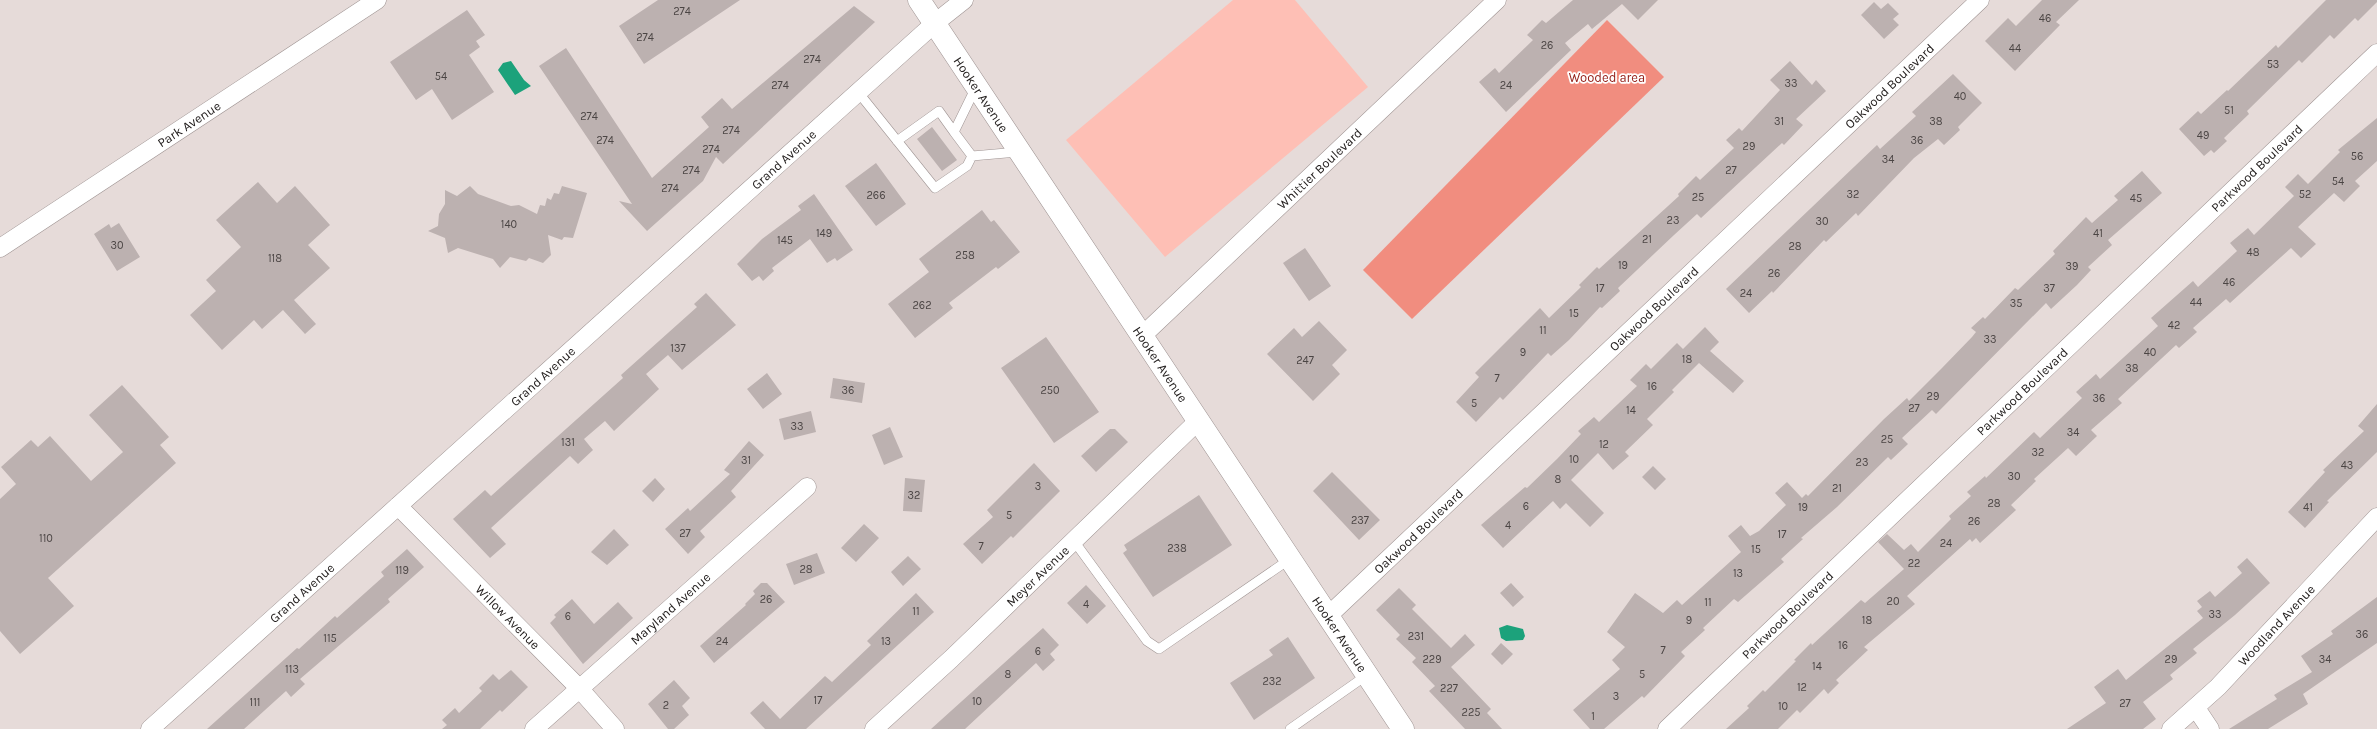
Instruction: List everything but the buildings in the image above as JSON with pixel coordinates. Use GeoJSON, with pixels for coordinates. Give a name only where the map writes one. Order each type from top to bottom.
{"type":"FeatureCollection","features":[{"type":"Feature","properties":{"kind":"street","name":"Park Avenue"},"geometry":{"type":"LineString","coordinates":[[0,248],[377,0]]}},
{"type":"Feature","properties":{"kind":"street","name":"Hooker Avenue"},"geometry":{"type":"LineString","coordinates":[[919,0],[1403,729]]}},
{"type":"Feature","properties":{"kind":"street","name":"Grand Avenue"},"geometry":{"type":"LineString","coordinates":[[150,729],[935,23],[964,0]]}},
{"type":"Feature","properties":{"kind":"street","name":"Whittier Boulevard"},"geometry":{"type":"LineString","coordinates":[[1142,336],[1497,0]]}},
{"type":"Feature","properties":{"kind":"street","name":"Oakwood Boulevard"},"geometry":{"type":"LineString","coordinates":[[1328,616],[1980,0]]}},
{"type":"Feature","properties":{"kind":"street","name":"Parkwood Boulevard"},"geometry":{"type":"LineString","coordinates":[[1667,729],[2377,53]]}},
{"type":"Feature","properties":{"kind":"street","name":"Meyer Avenue"},"geometry":{"type":"LineString","coordinates":[[874,729],[951,659],[1198,421]]}},
{"type":"Feature","properties":{"kind":"street","name":"Maryland Avenue"},"geometry":{"type":"LineString","coordinates":[[534,729],[578,687],[807,487]]}},
{"type":"Feature","properties":{"kind":"street","name":"Willow Avenue"},"geometry":{"type":"LineString","coordinates":[[398,506],[578,687],[615,729]]}},
{"type":"Feature","properties":{"kind":"street","name":"Woodland Avenue"},"geometry":{"type":"LineString","coordinates":[[2171,729],[2196,708],[2377,516]]}},
{"type":"Feature","properties":{"kind":"street"},"geometry":{"type":"LineString","coordinates":[[2196,708],[2210,729]]}},
{"type":"Feature","properties":{"kind":"lane"},"geometry":{"type":"LineString","coordinates":[[954,132],[977,87]]}},
{"type":"Feature","properties":{"kind":"lane"},"geometry":{"type":"LineString","coordinates":[[858,92],[935,188],[967,166],[972,156]]}},
{"type":"Feature","properties":{"kind":"lane"},"geometry":{"type":"LineString","coordinates":[[897,142],[939,111],[972,156]]}},
{"type":"Feature","properties":{"kind":"lane"},"geometry":{"type":"LineString","coordinates":[[972,156],[1020,152]]}},
{"type":"Feature","properties":{"kind":"lane"},"geometry":{"type":"LineString","coordinates":[[1074,541],[1147,641],[1159,649],[1290,559]]}},
{"type":"Feature","properties":{"kind":"lane"},"geometry":{"type":"LineString","coordinates":[[1290,729],[1367,675]]}},
{"type":"Feature","properties":{"kind":"shaded area"},"geometry":{"type":"Polygon","coordinates":[[[1233,0],[1295,0],[1368,87],[1165,257],[1066,140],[1233,0]]]}},
{"type":"Feature","properties":{"kind":"shaded area"},"geometry":{"type":"Polygon","coordinates":[[[511,61],[524,80],[531,86],[515,95],[498,70],[503,63],[511,61]]]}},
{"type":"Feature","properties":{"kind":"shaded area"},"geometry":{"type":"Polygon","coordinates":[[[1507,625],[1523,629],[1525,636],[1523,640],[1506,641],[1501,638],[1499,628],[1507,625]]]}},
{"type":"Feature","properties":{"kind":"green space","name":"Wooded area"},"geometry":{"type":"Polygon","coordinates":[[[1607,20],[1664,77],[1412,319],[1363,270],[1607,20]]]}}]}
